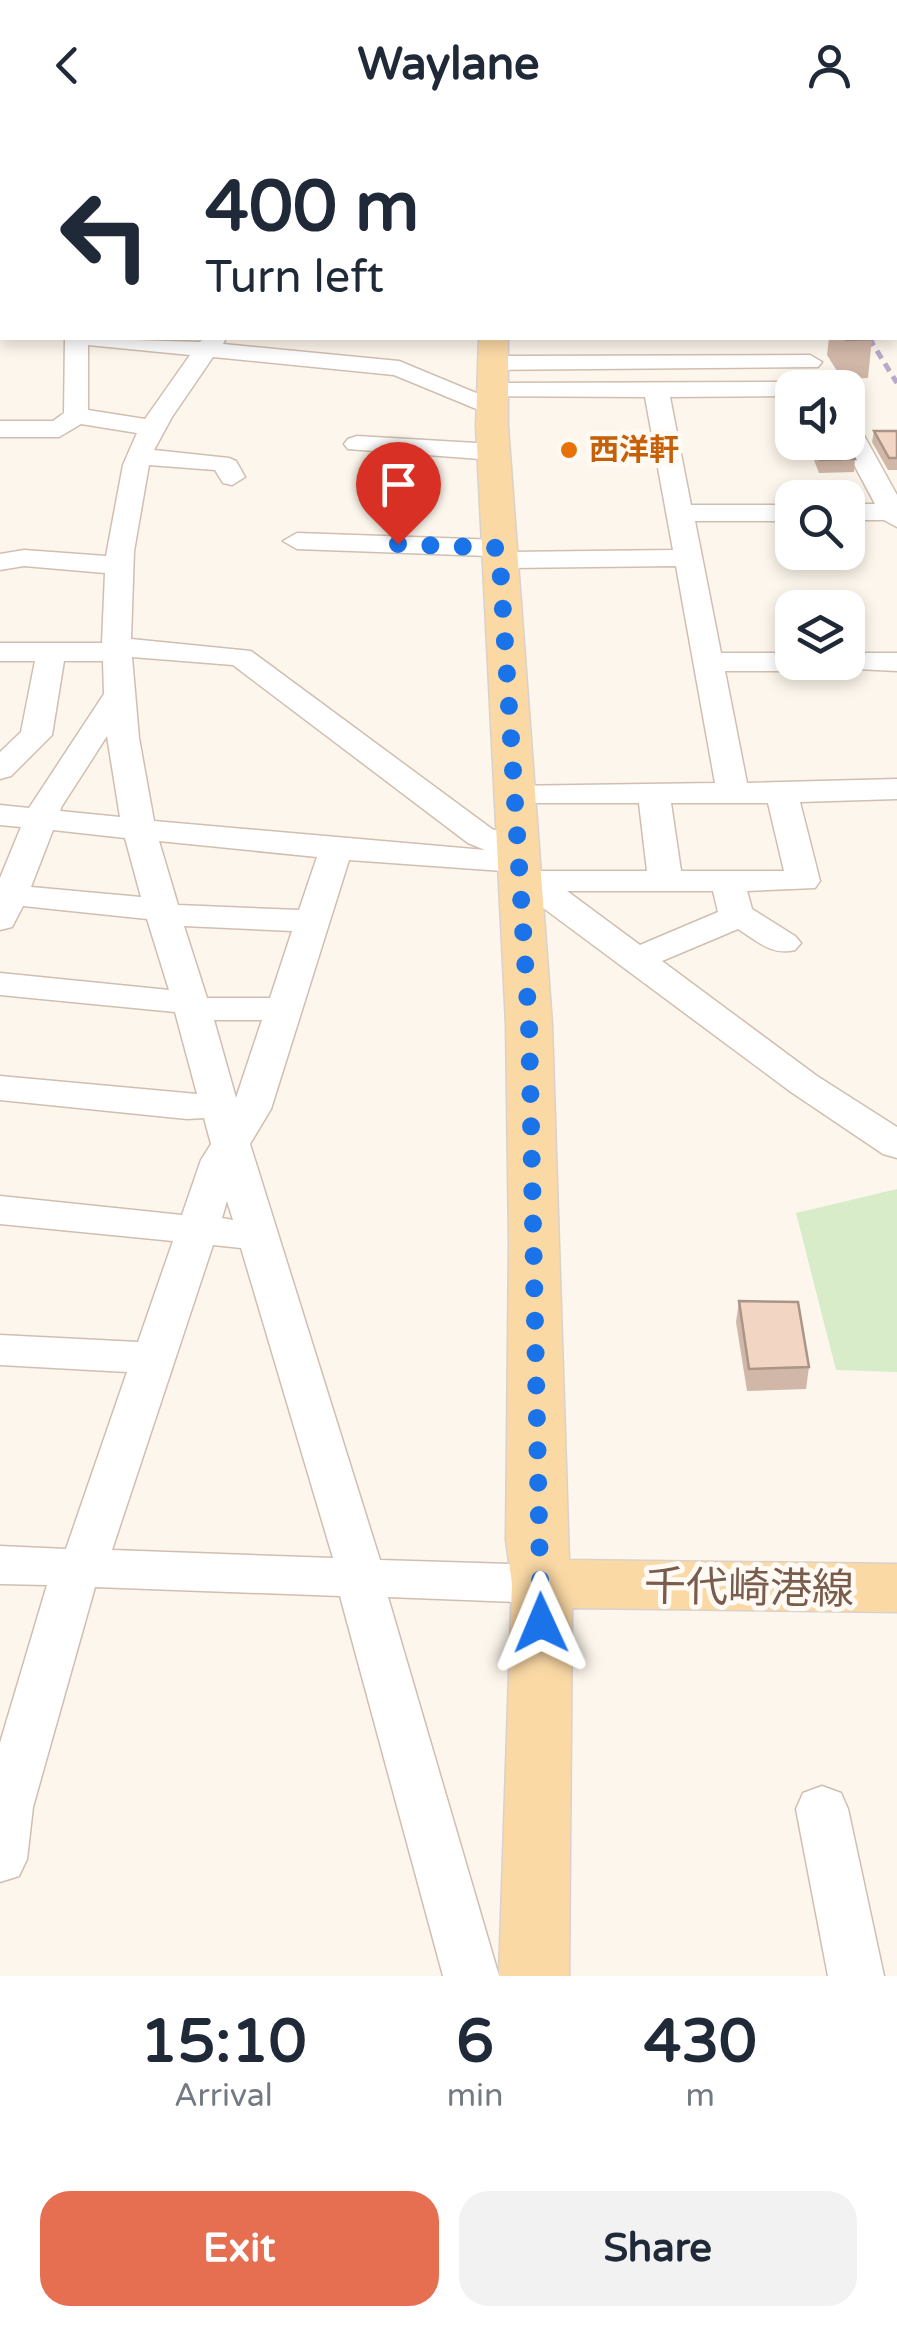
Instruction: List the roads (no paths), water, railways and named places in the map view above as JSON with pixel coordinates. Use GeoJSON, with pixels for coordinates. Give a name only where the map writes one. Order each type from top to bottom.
{"type":"FeatureCollection","features":[{"type":"Feature","properties":{"kind":"main road"},"geometry":{"type":"LineString","coordinates":[[492,390],[513,792],[522,869],[535,1242],[536,1540],[542,1584],[534,1976]]}},
{"type":"Feature","properties":{"kind":"main road","name":"千代崎港線"},"geometry":{"type":"LineString","coordinates":[[542,1584],[897,1588]]}},
{"type":"Feature","properties":{"kind":"street"},"geometry":{"type":"LineString","coordinates":[[628,130],[690,130]]}},
{"type":"Feature","properties":{"kind":"street"},"geometry":{"type":"LineString","coordinates":[[76,340],[76,416]]}},
{"type":"Feature","properties":{"kind":"street"},"geometry":{"type":"LineString","coordinates":[[129,340],[210,344],[399,368],[492,390],[775,389]]}},
{"type":"Feature","properties":{"kind":"street"},"geometry":{"type":"LineString","coordinates":[[801,340],[814,370]]}},
{"type":"Feature","properties":{"kind":"street"},"geometry":{"type":"LineString","coordinates":[[210,344],[152,428],[138,457],[120,566],[116,698],[138,828],[356,1554],[359,1579],[471,1976]]}},
{"type":"Feature","properties":{"kind":"street"},"geometry":{"type":"LineString","coordinates":[[357,444],[492,390],[810,362]]}},
{"type":"Feature","properties":{"kind":"street"},"geometry":{"type":"LineString","coordinates":[[656,390],[733,793]]}},
{"type":"Feature","properties":{"kind":"street"},"geometry":{"type":"LineString","coordinates":[[0,429],[60,428],[76,416],[152,428]]}},
{"type":"Feature","properties":{"kind":"street"},"geometry":{"type":"LineString","coordinates":[[138,457],[220,463],[227,466],[232,477]]}},
{"type":"Feature","properties":{"kind":"street"},"geometry":{"type":"LineString","coordinates":[[865,460],[895,515]]}},
{"type":"Feature","properties":{"kind":"street"},"geometry":{"type":"LineString","coordinates":[[679,513],[775,512]]}},
{"type":"Feature","properties":{"kind":"street"},"geometry":{"type":"LineString","coordinates":[[865,513],[895,515]]}},
{"type":"Feature","properties":{"kind":"street"},"geometry":{"type":"LineString","coordinates":[[297,541],[499,554],[687,558]]}},
{"type":"Feature","properties":{"kind":"street"},"geometry":{"type":"LineString","coordinates":[[0,562],[24,558],[120,566]]}},
{"type":"Feature","properties":{"kind":"street"},"geometry":{"type":"LineString","coordinates":[[0,652],[118,650],[241,657],[480,836],[635,960],[804,1084],[897,1144]]}},
{"type":"Feature","properties":{"kind":"street"},"geometry":{"type":"LineString","coordinates":[[0,770],[36,735],[51,653]]}},
{"type":"Feature","properties":{"kind":"street"},"geometry":{"type":"LineString","coordinates":[[707,662],[775,662]]}},
{"type":"Feature","properties":{"kind":"street"},"geometry":{"type":"LineString","coordinates":[[865,662],[897,662]]}},
{"type":"Feature","properties":{"kind":"street"},"geometry":{"type":"LineString","coordinates":[[116,698],[46,806],[5,907],[314,921]]}},
{"type":"Feature","properties":{"kind":"street"},"geometry":{"type":"LineString","coordinates":[[513,792],[782,793],[897,789]]}},
{"type":"Feature","properties":{"kind":"street"},"geometry":{"type":"LineString","coordinates":[[654,793],[664,881]]}},
{"type":"Feature","properties":{"kind":"street"},"geometry":{"type":"LineString","coordinates":[[0,814],[664,881],[803,881],[782,793]]}},
{"type":"Feature","properties":{"kind":"street"},"geometry":{"type":"LineString","coordinates":[[224,1124],[252,1109],[336,849]]}},
{"type":"Feature","properties":{"kind":"street"},"geometry":{"type":"LineString","coordinates":[[728,881],[736,917]]}},
{"type":"Feature","properties":{"kind":"street"},"geometry":{"type":"LineString","coordinates":[[635,960],[736,917],[745,918],[783,943]]}},
{"type":"Feature","properties":{"kind":"street"},"geometry":{"type":"LineString","coordinates":[[0,984],[192,1006],[286,1009]]}},
{"type":"Feature","properties":{"kind":"street"},"geometry":{"type":"LineString","coordinates":[[0,1088],[187,1108],[224,1124]]}},
{"type":"Feature","properties":{"kind":"street"},"geometry":{"type":"LineString","coordinates":[[0,1860],[3,1807],[78,1570],[198,1230],[220,1160],[224,1124]]}},
{"type":"Feature","properties":{"kind":"street"},"geometry":{"type":"LineString","coordinates":[[0,1210],[260,1236]]}},
{"type":"Feature","properties":{"kind":"street"},"geometry":{"type":"LineString","coordinates":[[0,1350],[154,1358]]}},
{"type":"Feature","properties":{"kind":"street"},"geometry":{"type":"LineString","coordinates":[[0,1564],[78,1570],[542,1584]]}},
{"type":"Feature","properties":{"kind":"street"},"geometry":{"type":"LineString","coordinates":[[822,1810],[856,1976]]}},
{"type":"Feature","properties":{"kind":"railway"},"geometry":{"type":"LineString","coordinates":[[870,340],[897,383]]}},
{"type":"Feature","properties":{"kind":"place","name":"西洋軒"},"geometry":{"type":"Point","coordinates":[569,450]}}]}
